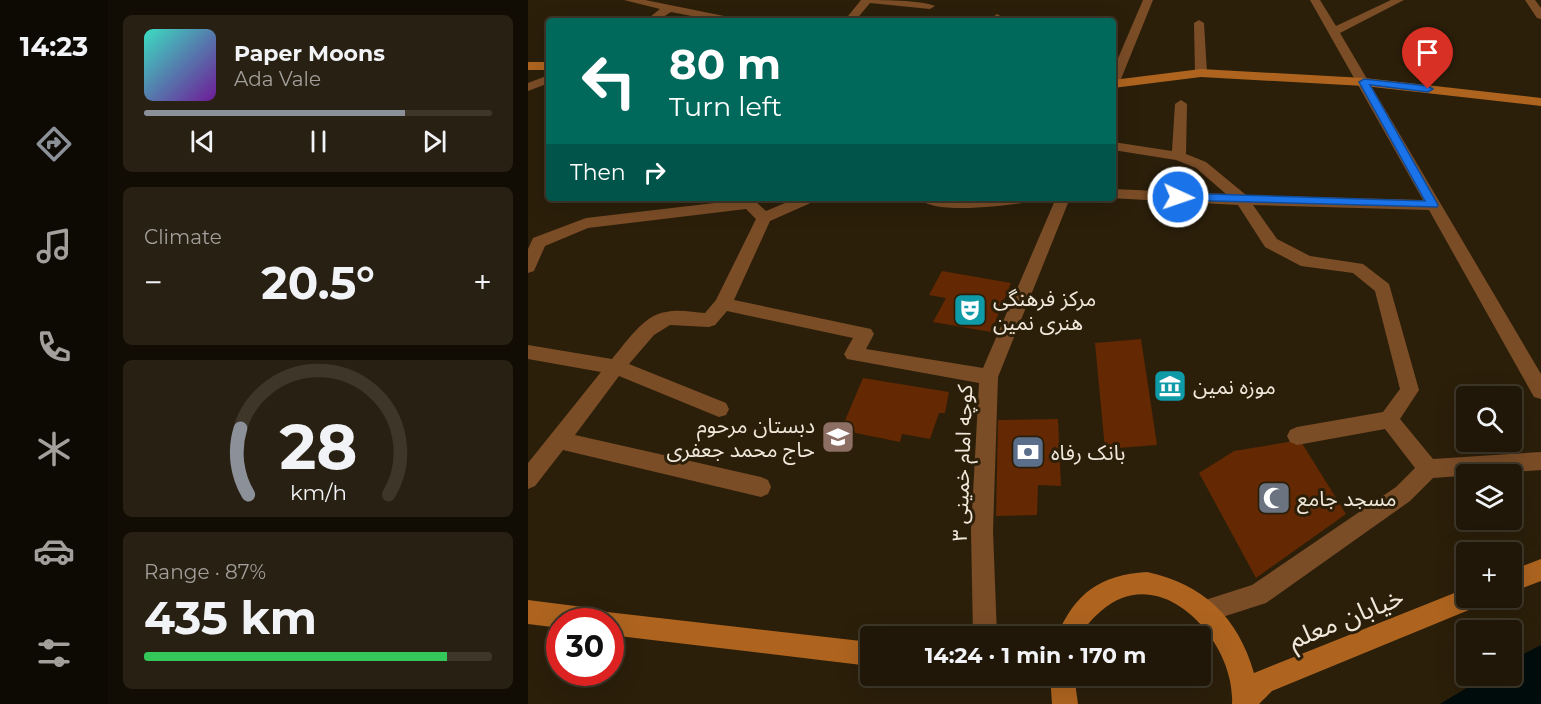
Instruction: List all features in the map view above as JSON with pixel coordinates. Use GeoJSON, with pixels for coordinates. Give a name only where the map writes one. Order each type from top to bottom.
{"type":"FeatureCollection","features":[{"type":"Feature","properties":{"kind":"street"},"geometry":{"type":"LineString","coordinates":[[629,0],[718,18]]}},
{"type":"Feature","properties":{"kind":"street"},"geometry":{"type":"LineString","coordinates":[[852,18],[867,0],[930,6]]}},
{"type":"Feature","properties":{"kind":"street"},"geometry":{"type":"LineString","coordinates":[[1116,77],[1148,0]]}},
{"type":"Feature","properties":{"kind":"street"},"geometry":{"type":"LineString","coordinates":[[1315,0],[1335,31],[1541,391]]}},
{"type":"Feature","properties":{"kind":"street"},"geometry":{"type":"LineString","coordinates":[[1335,31],[1400,0]]}},
{"type":"Feature","properties":{"kind":"street"},"geometry":{"type":"LineString","coordinates":[[1530,0],[1541,16]]}},
{"type":"Feature","properties":{"kind":"street"},"geometry":{"type":"LineString","coordinates":[[655,18],[668,9]]}},
{"type":"Feature","properties":{"kind":"street"},"geometry":{"type":"LineString","coordinates":[[1199,23],[1201,72]]}},
{"type":"Feature","properties":{"kind":"street"},"geometry":{"type":"LineString","coordinates":[[528,66],[546,66]]}},
{"type":"Feature","properties":{"kind":"street"},"geometry":{"type":"LineString","coordinates":[[1116,84],[1201,72],[1364,82],[1541,102]]}},
{"type":"Feature","properties":{"kind":"street"},"geometry":{"type":"LineString","coordinates":[[528,87],[546,80]]}},
{"type":"Feature","properties":{"kind":"street"},"geometry":{"type":"LineString","coordinates":[[1179,156],[1181,104]]}},
{"type":"Feature","properties":{"kind":"street"},"geometry":{"type":"LineString","coordinates":[[1116,146],[1179,156],[1201,165],[1242,200],[1271,243],[1307,262],[1357,268],[1383,288],[1410,390],[1389,420],[1297,436]]}},
{"type":"Feature","properties":{"kind":"street"},"geometry":{"type":"LineString","coordinates":[[1116,194],[1433,205]]}},
{"type":"Feature","properties":{"kind":"street"},"geometry":{"type":"LineString","coordinates":[[528,479],[648,330],[667,318],[710,320],[723,304],[764,218],[803,201]]}},
{"type":"Feature","properties":{"kind":"street"},"geometry":{"type":"LineString","coordinates":[[936,201],[999,201]]}},
{"type":"Feature","properties":{"kind":"street","name":"کوچه امام خمینی ۳"},"geometry":{"type":"LineString","coordinates":[[985,626],[982,531],[989,377],[1062,201]]}},
{"type":"Feature","properties":{"kind":"street"},"geometry":{"type":"LineString","coordinates":[[528,267],[539,242],[585,223],[749,204],[764,218]]}},
{"type":"Feature","properties":{"kind":"street"},"geometry":{"type":"LineString","coordinates":[[723,304],[865,334],[854,354],[989,377]]}},
{"type":"Feature","properties":{"kind":"street"},"geometry":{"type":"LineString","coordinates":[[528,352],[616,367],[719,409]]}},
{"type":"Feature","properties":{"kind":"street"},"geometry":{"type":"LineString","coordinates":[[1389,420],[1428,469]]}},
{"type":"Feature","properties":{"kind":"street"},"geometry":{"type":"LineString","coordinates":[[559,440],[761,487]]}},
{"type":"Feature","properties":{"kind":"street"},"geometry":{"type":"LineString","coordinates":[[1207,610],[1258,595],[1403,494],[1428,469],[1541,461]]}},
{"type":"Feature","properties":{"kind":"street"},"geometry":{"type":"LineString","coordinates":[[1522,577],[1541,570]]}},
{"type":"Feature","properties":{"kind":"street"},"geometry":{"type":"LineString","coordinates":[[1074,626],[1081,612],[1102,594],[1127,584],[1154,584],[1182,592],[1207,610],[1227,635],[1240,666],[1245,702]]}},
{"type":"Feature","properties":{"kind":"street","name":"خیابان معلم"},"geometry":{"type":"LineString","coordinates":[[1245,702],[1263,682],[1456,604]]}},
{"type":"Feature","properties":{"kind":"street"},"geometry":{"type":"LineString","coordinates":[[528,612],[546,614]]}},
{"type":"Feature","properties":{"kind":"street"},"geometry":{"type":"LineString","coordinates":[[624,624],[860,653]]}},
{"type":"Feature","properties":{"kind":"street"},"geometry":{"type":"LineString","coordinates":[[1063,686],[1065,704]]}},
{"type":"Feature","properties":{"kind":"shaded area"},"geometry":{"type":"Polygon","coordinates":[[[1541,645],[1541,704],[1440,704],[1470,686],[1522,686],[1522,655],[1541,645]]]}},
{"type":"Feature","properties":{"kind":"building","name":"مرکز فرهنگی هنری نمین"},"geometry":{"type":"Polygon","coordinates":[[[942,271],[1011,283],[991,332],[933,322],[946,298],[929,295],[942,271]]]}},
{"type":"Feature","properties":{"kind":"building"},"geometry":{"type":"Polygon","coordinates":[[[1141,339],[1157,445],[1105,449],[1095,343],[1141,339]]]}},
{"type":"Feature","properties":{"kind":"building"},"geometry":{"type":"Polygon","coordinates":[[[863,378],[949,392],[945,413],[939,413],[930,439],[902,434],[900,442],[841,430],[863,378]]]}},
{"type":"Feature","properties":{"kind":"building","name":"بانک رفاه"},"geometry":{"type":"Polygon","coordinates":[[[1058,419],[1061,486],[1038,485],[1037,515],[996,516],[998,420],[1058,419]]]}},
{"type":"Feature","properties":{"kind":"building","name":"مسجد جامع"},"geometry":{"type":"Polygon","coordinates":[[[1300,440],[1346,514],[1256,578],[1199,473],[1234,451],[1300,440]]]}},
{"type":"Feature","properties":{"kind":"place","name":"مرکز فرهنگی هنری نمین"},"geometry":{"type":"Point","coordinates":[970,310]}},
{"type":"Feature","properties":{"kind":"place","name":"موزه نمین"},"geometry":{"type":"Point","coordinates":[1170,386]}},
{"type":"Feature","properties":{"kind":"place","name":"دبستان مرحوم حاج محمد جعفری"},"geometry":{"type":"Point","coordinates":[838,437]}},
{"type":"Feature","properties":{"kind":"place","name":"بانک رفاه"},"geometry":{"type":"Point","coordinates":[1028,452]}},
{"type":"Feature","properties":{"kind":"place","name":"مسجد جامع"},"geometry":{"type":"Point","coordinates":[1274,498]}},
{"type":"Feature","properties":{"kind":"route"},"geometry":{"type":"LineString","coordinates":[[1178,197],[1433,205],[1371,99],[1364,82],[1428,89]]}}]}
